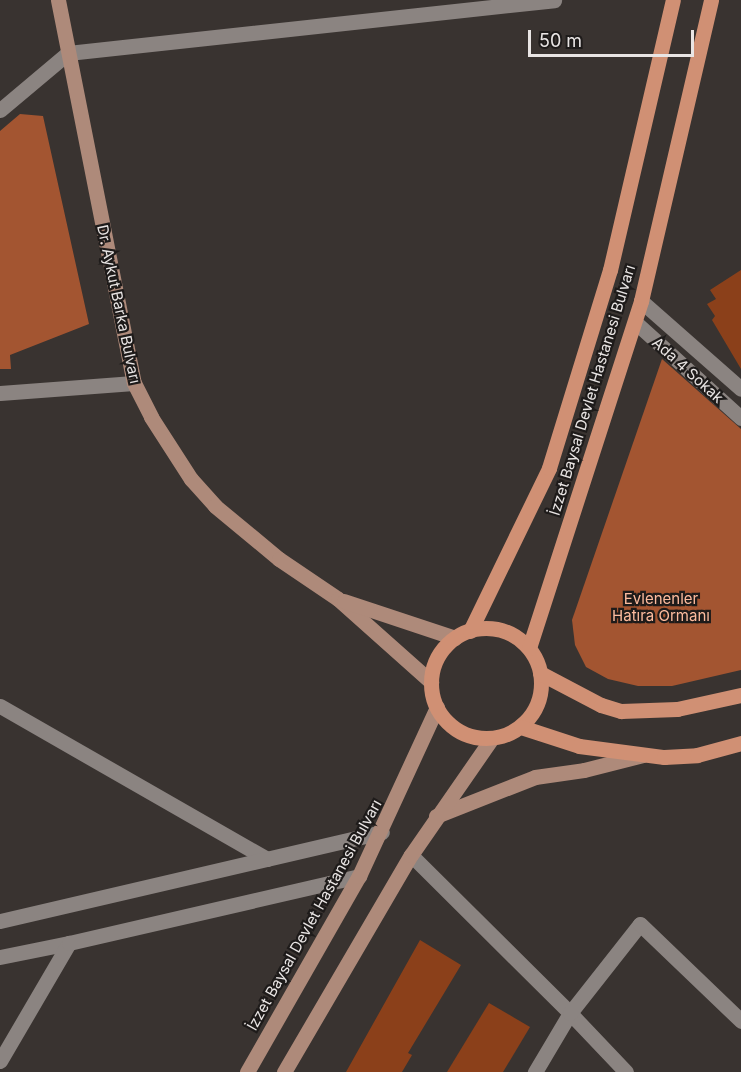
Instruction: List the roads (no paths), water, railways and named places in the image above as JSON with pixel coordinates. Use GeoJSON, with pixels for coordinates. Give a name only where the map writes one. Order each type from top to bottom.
{"type":"FeatureCollection","features":[{"type":"Feature","properties":{"kind":"main road","name":"Dr. Aykut Barka Bulvarı"},"geometry":{"type":"LineString","coordinates":[[58,0],[134,383],[170,448],[215,506],[279,558],[338,599],[432,682]]}},
{"type":"Feature","properties":{"kind":"main road","name":"İzzet Baysal Devlet Hastanesi Bulvarı"},"geometry":{"type":"LineString","coordinates":[[470,631],[549,468],[610,270],[673,0]]}},
{"type":"Feature","properties":{"kind":"main road","name":"İzzet Baysal Devlet Hastanesi Bulvarı"},"geometry":{"type":"LineString","coordinates":[[529,648],[641,301],[711,0]]}},
{"type":"Feature","properties":{"kind":"main road","name":"Dr. Aykut Barka Bulvarı"},"geometry":{"type":"LineString","coordinates":[[338,599],[455,638]]}},
{"type":"Feature","properties":{"kind":"main road"},"geometry":{"type":"LineString","coordinates":[[500,629],[529,648],[540,673],[540,698],[521,727],[492,738],[472,737],[457,730],[437,707],[432,682],[439,654],[455,638],[470,631],[500,629]]}},
{"type":"Feature","properties":{"kind":"main road"},"geometry":{"type":"LineString","coordinates":[[540,673],[601,705],[621,711],[677,709],[741,695]]}},
{"type":"Feature","properties":{"kind":"main road","name":"İzzet Baysal Devlet Hastanesi Bulvarı"},"geometry":{"type":"LineString","coordinates":[[248,1072],[382,832],[437,707]]}},
{"type":"Feature","properties":{"kind":"main road"},"geometry":{"type":"LineString","coordinates":[[521,727],[579,746],[643,755],[697,755],[741,743]]}},
{"type":"Feature","properties":{"kind":"main road"},"geometry":{"type":"LineString","coordinates":[[284,1072],[411,855],[492,738]]}},
{"type":"Feature","properties":{"kind":"main road"},"geometry":{"type":"LineString","coordinates":[[436,816],[535,777],[584,770],[643,755]]}},
{"type":"Feature","properties":{"kind":"street"},"geometry":{"type":"LineString","coordinates":[[0,110],[68,53],[469,5],[554,0]]}},
{"type":"Feature","properties":{"kind":"street","name":"Ada 4 Sokak"},"geometry":{"type":"LineString","coordinates":[[641,301],[741,389]]}},
{"type":"Feature","properties":{"kind":"street","name":"Ada 4 Sokak"},"geometry":{"type":"LineString","coordinates":[[635,322],[741,418]]}},
{"type":"Feature","properties":{"kind":"street"},"geometry":{"type":"LineString","coordinates":[[0,393],[134,383]]}},
{"type":"Feature","properties":{"kind":"street"},"geometry":{"type":"LineString","coordinates":[[0,706],[267,859]]}},
{"type":"Feature","properties":{"kind":"street"},"geometry":{"type":"LineString","coordinates":[[0,921],[382,832]]}},
{"type":"Feature","properties":{"kind":"street"},"geometry":{"type":"LineString","coordinates":[[411,855],[626,1072]]}},
{"type":"Feature","properties":{"kind":"street"},"geometry":{"type":"LineString","coordinates":[[0,957],[359,876]]}},
{"type":"Feature","properties":{"kind":"street"},"geometry":{"type":"LineString","coordinates":[[535,1072],[570,1013],[640,924],[741,1021]]}},
{"type":"Feature","properties":{"kind":"street"},"geometry":{"type":"LineString","coordinates":[[0,1061],[69,943]]}},
{"type":"Feature","properties":{"kind":"park label","name":"Evlenenler Hatıra Ormanı"},"geometry":{"type":"Point","coordinates":[661,606]}}]}
